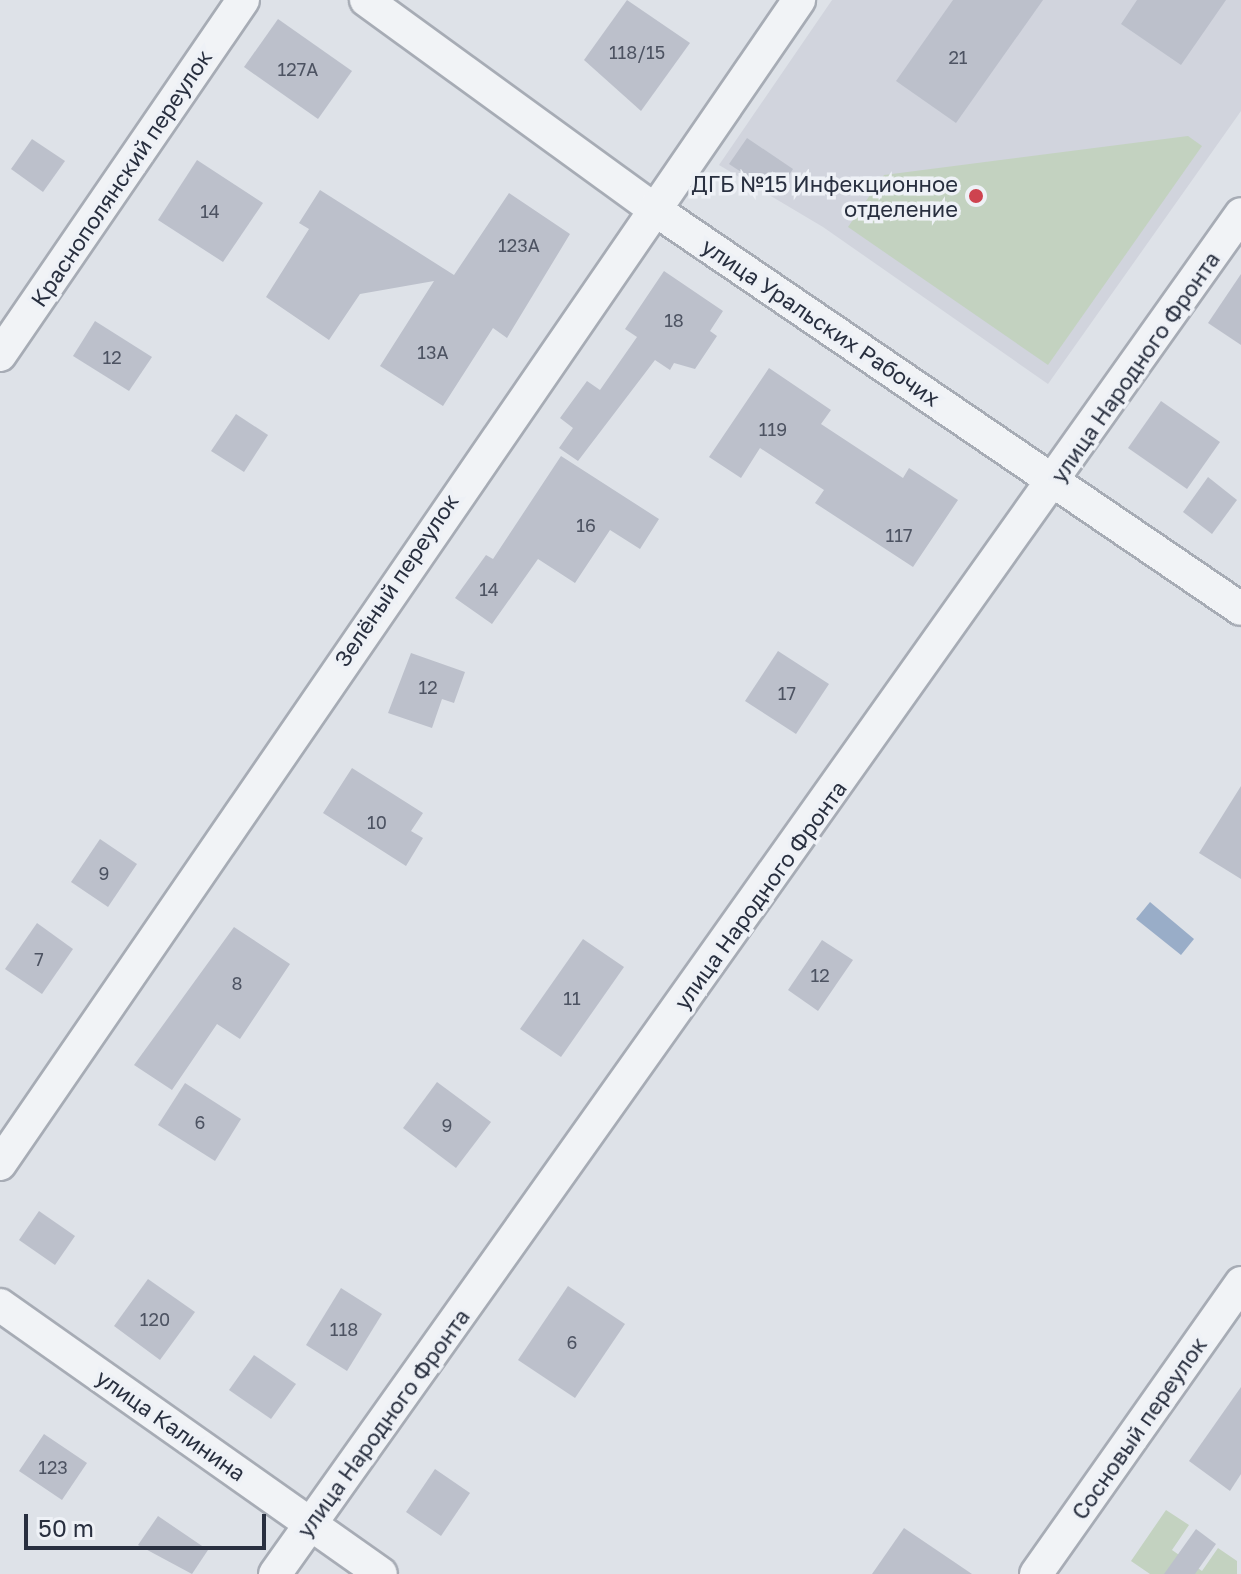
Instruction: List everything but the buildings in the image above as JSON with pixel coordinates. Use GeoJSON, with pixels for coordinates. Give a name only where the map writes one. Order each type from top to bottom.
{"type":"FeatureCollection","features":[{"type":"Feature","properties":{"kind":"street","name":"Краснополянский переулок"},"geometry":{"type":"LineString","coordinates":[[0,355],[243,0]]}},
{"type":"Feature","properties":{"kind":"street","name":"улица Уральских Рабочих"},"geometry":{"type":"LineString","coordinates":[[366,0],[654,209],[1241,609]]}},
{"type":"Feature","properties":{"kind":"street","name":"Зелёный переулок"},"geometry":{"type":"LineString","coordinates":[[0,1164],[799,0]]}},
{"type":"Feature","properties":{"kind":"street","name":"улица Народного Фронта"},"geometry":{"type":"LineString","coordinates":[[275,1574],[1057,481],[1241,214]]}},
{"type":"Feature","properties":{"kind":"street","name":"Сосновый переулок"},"geometry":{"type":"LineString","coordinates":[[1036,1574],[1241,1283]]}},
{"type":"Feature","properties":{"kind":"street","name":"улица Калинина"},"geometry":{"type":"LineString","coordinates":[[0,1305],[381,1574]]}},
{"type":"Feature","properties":{"kind":"shaded area","name":"ДГБ №15 Инфекционное отделение"},"geometry":{"type":"Polygon","coordinates":[[[832,0],[1241,0],[1241,111],[1048,384],[823,227],[719,165],[832,0]]]}},
{"type":"Feature","properties":{"kind":"green space"},"geometry":{"type":"Polygon","coordinates":[[[1188,136],[1202,146],[1048,365],[848,227],[884,175],[1188,136]]]}},
{"type":"Feature","properties":{"kind":"green space"},"geometry":{"type":"Polygon","coordinates":[[[1166,1510],[1189,1525],[1172,1550],[1202,1571],[1218,1548],[1237,1561],[1237,1574],[1150,1574],[1131,1561],[1166,1510]]]}},
{"type":"Feature","properties":{"kind":"water"},"geometry":{"type":"Polygon","coordinates":[[[1150,902],[1194,939],[1181,955],[1136,919],[1150,902]]]}},
{"type":"Feature","properties":{"kind":"place","name":"ДГБ №15 Инфекционное отделение"},"geometry":{"type":"Point","coordinates":[976,196]}}]}
